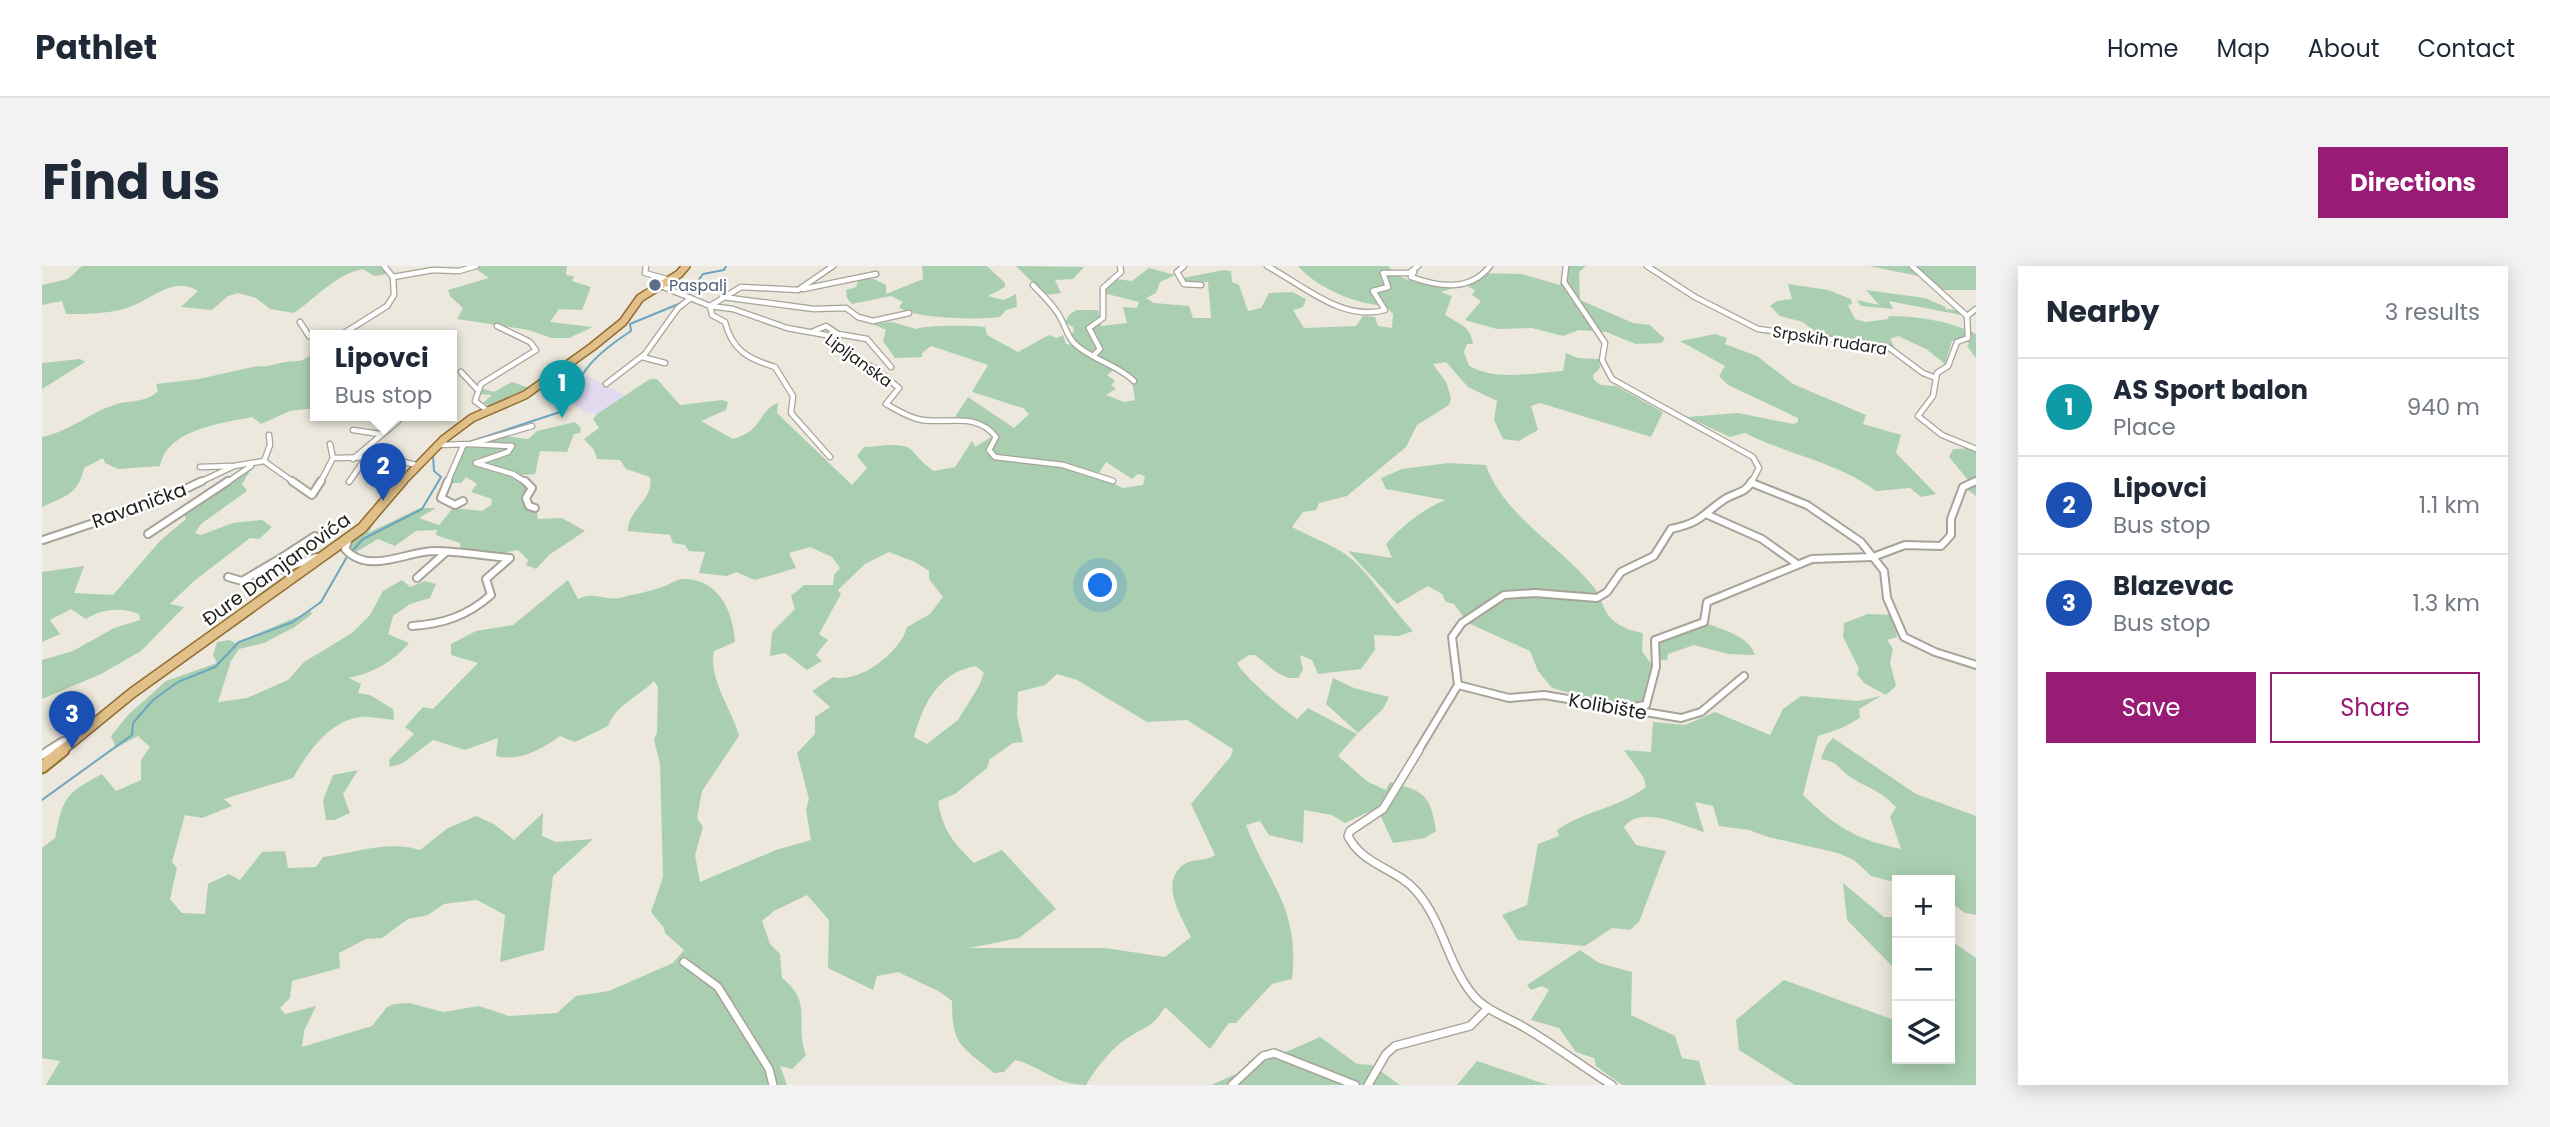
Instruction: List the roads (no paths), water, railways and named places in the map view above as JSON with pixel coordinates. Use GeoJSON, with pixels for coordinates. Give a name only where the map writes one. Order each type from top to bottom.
{"type":"FeatureCollection","features":[{"type":"Feature","properties":{"kind":"main road","name":"Đure Damjanovića"},"geometry":{"type":"LineString","coordinates":[[42,767],[168,666],[349,539],[369,521],[416,465],[472,418],[525,395],[592,347],[623,322],[640,298],[666,283],[686,266]]}},
{"type":"Feature","properties":{"kind":"street"},"geometry":{"type":"LineString","coordinates":[[349,330],[387,306],[394,295],[393,276],[384,266]]}},
{"type":"Feature","properties":{"kind":"street"},"geometry":{"type":"LineString","coordinates":[[393,276],[433,270],[459,271],[476,266]]}},
{"type":"Feature","properties":{"kind":"street","name":"Lipljanska"},"geometry":{"type":"LineString","coordinates":[[646,266],[645,273],[710,306],[733,309],[787,328],[826,335],[835,346],[857,362],[872,367],[899,388],[886,404],[916,419],[967,420],[993,431],[995,440],[989,450],[995,457],[1063,465],[1113,481]]}},
{"type":"Feature","properties":{"kind":"street"},"geometry":{"type":"LineString","coordinates":[[822,266],[825,272]]}},
{"type":"Feature","properties":{"kind":"street"},"geometry":{"type":"LineString","coordinates":[[802,289],[833,266]]}},
{"type":"Feature","properties":{"kind":"street"},"geometry":{"type":"LineString","coordinates":[[1093,356],[1100,349],[1089,328],[1103,318],[1102,288],[1107,280],[1121,272],[1120,266]]}},
{"type":"Feature","properties":{"kind":"street"},"geometry":{"type":"LineString","coordinates":[[1184,266],[1177,272],[1184,284],[1201,285]]}},
{"type":"Feature","properties":{"kind":"street"},"geometry":{"type":"LineString","coordinates":[[1267,266],[1322,297],[1366,315],[1385,310],[1373,291],[1388,286],[1383,273],[1414,272]]}},
{"type":"Feature","properties":{"kind":"street"},"geometry":{"type":"LineString","coordinates":[[1418,266],[1410,277],[1469,285],[1485,275],[1490,266]]}},
{"type":"Feature","properties":{"kind":"street"},"geometry":{"type":"LineString","coordinates":[[1566,266],[1564,282],[1605,343],[1602,354],[1606,373],[1616,384],[1753,457],[1759,465],[1746,490],[1725,499],[1708,515],[1690,525],[1671,529],[1654,556],[1621,572],[1607,592],[1597,598],[1535,593],[1504,595],[1462,623],[1451,636],[1458,685],[1383,809],[1350,831],[1348,836],[1362,858],[1408,883],[1416,891],[1431,913],[1464,983],[1487,1009],[1518,1023],[1612,1085]]}},
{"type":"Feature","properties":{"kind":"street","name":"Srpskih rudara"},"geometry":{"type":"LineString","coordinates":[[1647,266],[1695,297],[1758,329],[1888,347],[1906,356],[1921,375],[1936,378]]}},
{"type":"Feature","properties":{"kind":"street"},"geometry":{"type":"LineString","coordinates":[[1912,266],[1967,316],[1969,335],[1957,342],[1948,366],[1937,373],[1933,396],[1918,416],[1942,435],[1976,449]]}},
{"type":"Feature","properties":{"kind":"street"},"geometry":{"type":"LineString","coordinates":[[830,457],[791,413],[793,396],[775,367],[752,360],[738,350],[729,339],[725,322],[712,315],[710,306],[744,286],[785,291],[876,274]]}},
{"type":"Feature","properties":{"kind":"street"},"geometry":{"type":"LineString","coordinates":[[1033,285],[1060,317],[1070,339],[1093,356],[1121,369],[1134,381]]}},
{"type":"Feature","properties":{"kind":"street"},"geometry":{"type":"LineString","coordinates":[[606,384],[642,357],[689,297]]}},
{"type":"Feature","properties":{"kind":"street"},"geometry":{"type":"LineString","coordinates":[[723,297],[814,309],[846,308],[858,317],[873,321],[902,312],[909,313]]}},
{"type":"Feature","properties":{"kind":"street"},"geometry":{"type":"LineString","coordinates":[[1967,316],[1976,309]]}},
{"type":"Feature","properties":{"kind":"street"},"geometry":{"type":"LineString","coordinates":[[300,322],[310,336]]}},
{"type":"Feature","properties":{"kind":"street"},"geometry":{"type":"LineString","coordinates":[[477,389],[536,350],[530,342],[497,326]]}},
{"type":"Feature","properties":{"kind":"street","name":"Lipljanska"},"geometry":{"type":"LineString","coordinates":[[814,331],[826,326],[838,334],[867,339],[891,367]]}},
{"type":"Feature","properties":{"kind":"street"},"geometry":{"type":"LineString","coordinates":[[642,357],[665,363]]}},
{"type":"Feature","properties":{"kind":"street"},"geometry":{"type":"LineString","coordinates":[[461,372],[477,389],[476,402],[488,411]]}},
{"type":"Feature","properties":{"kind":"street"},"geometry":{"type":"LineString","coordinates":[[354,459],[398,421]]}},
{"type":"Feature","properties":{"kind":"street"},"geometry":{"type":"LineString","coordinates":[[440,446],[463,446],[532,426]]}},
{"type":"Feature","properties":{"kind":"street"},"geometry":{"type":"LineString","coordinates":[[353,430],[380,434]]}},
{"type":"Feature","properties":{"kind":"street"},"geometry":{"type":"LineString","coordinates":[[269,435],[269,450],[264,461],[312,495],[320,485],[324,465],[333,458],[365,460],[388,455],[416,465]]}},
{"type":"Feature","properties":{"kind":"street"},"geometry":{"type":"LineString","coordinates":[[330,444],[333,458]]}},
{"type":"Feature","properties":{"kind":"street"},"geometry":{"type":"LineString","coordinates":[[471,444],[512,446],[508,452],[476,463],[513,473],[530,484],[532,488],[526,498],[530,506],[535,508]]}},
{"type":"Feature","properties":{"kind":"street"},"geometry":{"type":"LineString","coordinates":[[463,446],[441,498],[455,505],[463,501]]}},
{"type":"Feature","properties":{"kind":"street"},"geometry":{"type":"LineString","coordinates":[[348,482],[365,460]]}},
{"type":"Feature","properties":{"kind":"street","name":"Ravanička"},"geometry":{"type":"LineString","coordinates":[[148,534],[230,477],[264,461]]}},
{"type":"Feature","properties":{"kind":"street","name":"Ravanička"},"geometry":{"type":"LineString","coordinates":[[200,467],[257,464]]}},
{"type":"Feature","properties":{"kind":"street","name":"Ravanička"},"geometry":{"type":"LineString","coordinates":[[43,540],[162,500],[234,466]]}},
{"type":"Feature","properties":{"kind":"street"},"geometry":{"type":"LineString","coordinates":[[1622,709],[1646,705],[1656,667],[1655,640],[1704,622],[1707,603],[1797,564],[1827,556],[1873,557],[1905,545],[1941,546],[1951,535],[1951,519],[1963,487],[1976,481]]}},
{"type":"Feature","properties":{"kind":"street"},"geometry":{"type":"LineString","coordinates":[[1752,483],[1773,488],[1840,524],[1873,557],[1886,576],[1887,597],[1904,637],[1976,665]]}},
{"type":"Feature","properties":{"kind":"street"},"geometry":{"type":"LineString","coordinates":[[1708,515],[1762,539],[1797,564]]}},
{"type":"Feature","properties":{"kind":"street"},"geometry":{"type":"LineString","coordinates":[[228,576],[244,580],[315,536]]}},
{"type":"Feature","properties":{"kind":"street"},"geometry":{"type":"LineString","coordinates":[[349,539],[349,554],[376,562],[424,552],[491,558],[508,556],[510,561],[486,579],[491,593],[488,598],[459,619],[440,625],[412,626]]}},
{"type":"Feature","properties":{"kind":"street"},"geometry":{"type":"LineString","coordinates":[[416,578],[446,552]]}},
{"type":"Feature","properties":{"kind":"street"},"geometry":{"type":"LineString","coordinates":[[281,558],[281,572],[326,554]]}},
{"type":"Feature","properties":{"kind":"street","name":"Kolibište"},"geometry":{"type":"LineString","coordinates":[[1458,685],[1509,698],[1544,695],[1622,709],[1691,717],[1744,676]]}},
{"type":"Feature","properties":{"kind":"street"},"geometry":{"type":"LineString","coordinates":[[42,755],[63,741],[75,740]]}},
{"type":"Feature","properties":{"kind":"street"},"geometry":{"type":"LineString","coordinates":[[684,962],[718,986],[769,1069],[774,1085]]}},
{"type":"Feature","properties":{"kind":"street"},"geometry":{"type":"LineString","coordinates":[[1368,1085],[1386,1053],[1397,1044],[1475,1025],[1487,1009]]}},
{"type":"Feature","properties":{"kind":"street"},"geometry":{"type":"LineString","coordinates":[[1233,1085],[1263,1056],[1274,1053],[1355,1085]]}},
{"type":"Feature","properties":{"kind":"waterway"},"geometry":{"type":"LineString","coordinates":[[690,295],[682,290],[698,281],[703,274],[724,270],[726,266]]}},
{"type":"Feature","properties":{"kind":"waterway"},"geometry":{"type":"LineString","coordinates":[[469,442],[563,411],[583,374],[598,356],[631,331],[630,324],[681,303]]}},
{"type":"Feature","properties":{"kind":"waterway"},"geometry":{"type":"LineString","coordinates":[[352,551],[363,539],[422,509],[441,477],[434,471],[433,455]]}},
{"type":"Feature","properties":{"kind":"waterway"},"geometry":{"type":"LineString","coordinates":[[42,800],[132,735],[133,723],[153,700],[178,682],[215,667],[239,642],[293,622],[321,602],[348,555]]}},
{"type":"Feature","properties":{"kind":"place","name":"Paspalj"},"geometry":{"type":"Point","coordinates":[655,285]}},
{"type":"Feature","properties":{"kind":"place","name":"AS Sport balon"},"geometry":{"type":"Point","coordinates":[562,418]}},
{"type":"Feature","properties":{"kind":"place","name":"Lipovci"},"geometry":{"type":"Point","coordinates":[383,501]}},
{"type":"Feature","properties":{"kind":"place","name":"Blazevac"},"geometry":{"type":"Point","coordinates":[72,749]}}]}
